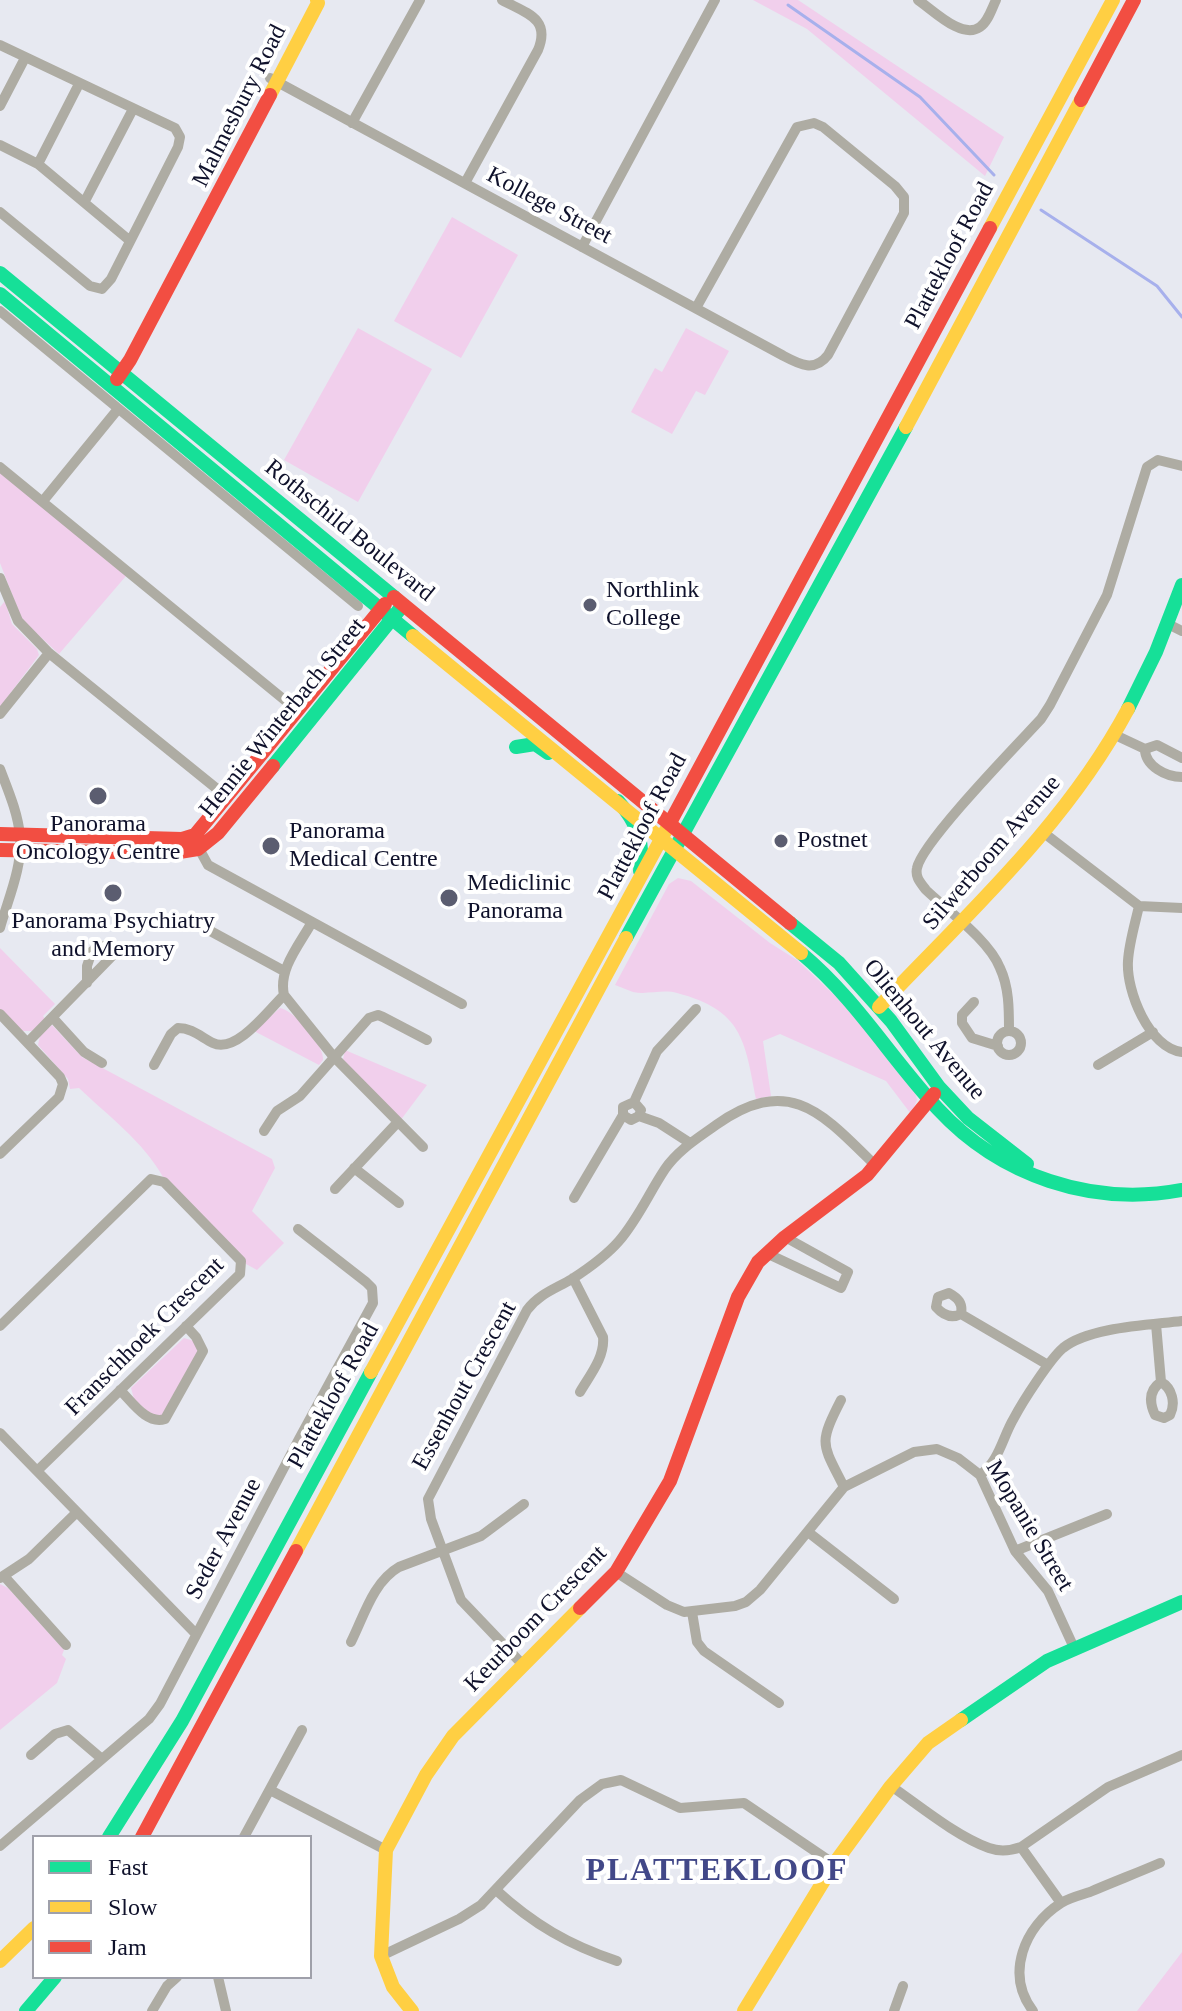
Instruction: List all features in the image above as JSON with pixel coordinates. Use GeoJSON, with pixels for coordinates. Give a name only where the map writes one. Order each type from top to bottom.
{"type":"FeatureCollection","features":[{"type":"Feature","properties":{"kind":"street","name":"Malmesbury Road"},"geometry":{"type":"LineString","coordinates":[[112,386],[197,229],[204,222],[274,80],[309,0]]}},
{"type":"Feature","properties":{"kind":"street","name":"Malmesbury Road"},"geometry":{"type":"LineString","coordinates":[[274,80],[317,0]]}},
{"type":"Feature","properties":{"kind":"street"},"geometry":{"type":"LineString","coordinates":[[352,123],[420,0]]}},
{"type":"Feature","properties":{"kind":"street"},"geometry":{"type":"LineString","coordinates":[[465,183],[543,36],[542,28],[534,18],[502,0]]}},
{"type":"Feature","properties":{"kind":"street"},"geometry":{"type":"LineString","coordinates":[[582,247],[715,0]]}},
{"type":"Feature","properties":{"kind":"street"},"geometry":{"type":"LineString","coordinates":[[918,0],[961,29],[970,31],[984,23],[996,0]]}},
{"type":"Feature","properties":{"kind":"street","name":"Plattekloof Road"},"geometry":{"type":"LineString","coordinates":[[143,1835],[1113,0]]}},
{"type":"Feature","properties":{"kind":"street","name":"Plattekloof Road"},"geometry":{"type":"LineString","coordinates":[[110,1835],[182,1721],[638,885],[736,734],[841,549],[1134,0]]}},
{"type":"Feature","properties":{"kind":"street"},"geometry":{"type":"LineString","coordinates":[[0,45],[175,128],[180,137],[178,147],[108,284],[98,289],[90,286],[0,212]]}},
{"type":"Feature","properties":{"kind":"street"},"geometry":{"type":"LineString","coordinates":[[0,106],[25,58]]}},
{"type":"Feature","properties":{"kind":"street","name":"Kollege Street"},"geometry":{"type":"LineString","coordinates":[[274,80],[352,123],[465,183],[582,247],[802,365],[819,364],[828,355],[906,208],[904,197],[895,186],[818,124],[803,124],[793,131],[696,308]]}},
{"type":"Feature","properties":{"kind":"street"},"geometry":{"type":"LineString","coordinates":[[38,164],[79,84]]}},
{"type":"Feature","properties":{"kind":"street"},"geometry":{"type":"LineString","coordinates":[[85,201],[133,109]]}},
{"type":"Feature","properties":{"kind":"street"},"geometry":{"type":"LineString","coordinates":[[0,145],[38,164],[129,240]]}},
{"type":"Feature","properties":{"kind":"street","name":"Rothschild Boulevard"},"geometry":{"type":"LineString","coordinates":[[0,273],[397,600],[673,835]]}},
{"type":"Feature","properties":{"kind":"street","name":"Rothschild Boulevard"},"geometry":{"type":"LineString","coordinates":[[0,294],[589,778],[618,801],[673,835]]}},
{"type":"Feature","properties":{"kind":"street"},"geometry":{"type":"LineString","coordinates":[[0,311],[358,606]]}},
{"type":"Feature","properties":{"kind":"street"},"geometry":{"type":"LineString","coordinates":[[43,501],[118,409]]}},
{"type":"Feature","properties":{"kind":"street"},"geometry":{"type":"LineString","coordinates":[[1009,1030],[1008,998],[1000,967],[984,945],[918,880],[918,864],[951,819],[1050,705],[1107,595],[1147,467],[1158,460],[1182,466]]}},
{"type":"Feature","properties":{"kind":"street"},"geometry":{"type":"LineString","coordinates":[[0,467],[298,711]]}},
{"type":"Feature","properties":{"kind":"street"},"geometry":{"type":"LineString","coordinates":[[0,578],[18,621],[49,653],[227,797]]}},
{"type":"Feature","properties":{"kind":"street","name":"Silwerboom Avenue"},"geometry":{"type":"LineString","coordinates":[[879,1007],[1044,833],[1079,787],[1175,628],[1182,585]]}},
{"type":"Feature","properties":{"kind":"street","name":"Hennie Winterbach Street"},"geometry":{"type":"LineString","coordinates":[[0,850],[20,842],[182,839],[196,842],[218,833],[397,600]]}},
{"type":"Feature","properties":{"kind":"street","name":"Hennie Winterbach Street"},"geometry":{"type":"LineString","coordinates":[[196,842],[227,797],[298,711],[388,613]]}},
{"type":"Feature","properties":{"kind":"street"},"geometry":{"type":"LineString","coordinates":[[0,714],[49,653]]}},
{"type":"Feature","properties":{"kind":"street"},"geometry":{"type":"LineString","coordinates":[[1113,734],[1145,749],[1157,745],[1182,758]]}},
{"type":"Feature","properties":{"kind":"street"},"geometry":{"type":"LineString","coordinates":[[516,747],[535,744],[571,770],[589,778]]}},
{"type":"Feature","properties":{"kind":"street"},"geometry":{"type":"LineString","coordinates":[[1145,749],[1150,765],[1174,777],[1182,777]]}},
{"type":"Feature","properties":{"kind":"street"},"geometry":{"type":"LineString","coordinates":[[0,769],[20,842],[0,928]]}},
{"type":"Feature","properties":{"kind":"street"},"geometry":{"type":"LineString","coordinates":[[618,801],[637,824],[642,837],[643,856],[638,885]]}},
{"type":"Feature","properties":{"kind":"street"},"geometry":{"type":"LineString","coordinates":[[1044,833],[1139,906],[1182,908]]}},
{"type":"Feature","properties":{"kind":"street","name":"Hennie Winterbach Street"},"geometry":{"type":"LineString","coordinates":[[0,834],[20,842]]}},
{"type":"Feature","properties":{"kind":"street","name":"Olienhout Avenue"},"geometry":{"type":"LineString","coordinates":[[673,835],[812,940],[861,986],[939,1087],[992,1139],[1061,1185]]}},
{"type":"Feature","properties":{"kind":"street","name":"Olienhout Avenue"},"geometry":{"type":"LineString","coordinates":[[673,835],[821,969],[848,997],[930,1101],[959,1131],[986,1150],[1036,1177],[1061,1185],[1123,1196],[1152,1196],[1182,1190]]}},
{"type":"Feature","properties":{"kind":"street"},"geometry":{"type":"LineString","coordinates":[[196,842],[208,865],[462,1004]]}},
{"type":"Feature","properties":{"kind":"street"},"geometry":{"type":"LineString","coordinates":[[1139,906],[1128,960],[1129,976],[1139,1010],[1153,1032],[1171,1050],[1182,1052]]}},
{"type":"Feature","properties":{"kind":"street"},"geometry":{"type":"LineString","coordinates":[[312,922],[284,971],[284,995],[333,1056],[423,1147]]}},
{"type":"Feature","properties":{"kind":"street"},"geometry":{"type":"LineString","coordinates":[[203,927],[284,971]]}},
{"type":"Feature","properties":{"kind":"street"},"geometry":{"type":"LineString","coordinates":[[87,983],[87,966],[92,951],[104,946],[118,950],[154,949]]}},
{"type":"Feature","properties":{"kind":"street"},"geometry":{"type":"LineString","coordinates":[[28,1042],[118,950]]}},
{"type":"Feature","properties":{"kind":"street"},"geometry":{"type":"LineString","coordinates":[[861,986],[886,990],[908,979]]}},
{"type":"Feature","properties":{"kind":"street"},"geometry":{"type":"LineString","coordinates":[[907,1042],[893,1012],[908,979]]}},
{"type":"Feature","properties":{"kind":"street"},"geometry":{"type":"LineString","coordinates":[[154,1065],[171,1034],[178,1028],[187,1028],[216,1044],[228,1045],[246,1033],[284,995]]}},
{"type":"Feature","properties":{"kind":"street"},"geometry":{"type":"LineString","coordinates":[[848,997],[864,1005],[879,1007],[882,1025],[902,1064]]}},
{"type":"Feature","properties":{"kind":"street"},"geometry":{"type":"LineString","coordinates":[[974,1002],[962,1015],[962,1023],[972,1038],[998,1046],[1007,1054],[1018,1051],[1021,1044],[1019,1036],[1009,1030]]}},
{"type":"Feature","properties":{"kind":"street"},"geometry":{"type":"LineString","coordinates":[[574,1198],[623,1115],[623,1107],[634,1102],[657,1051],[696,1009]]}},
{"type":"Feature","properties":{"kind":"street"},"geometry":{"type":"LineString","coordinates":[[0,1014],[60,1077],[63,1089],[59,1097],[0,1154]]}},
{"type":"Feature","properties":{"kind":"street"},"geometry":{"type":"LineString","coordinates":[[264,1131],[277,1111],[298,1099],[366,1020],[374,1016],[383,1017],[427,1040]]}},
{"type":"Feature","properties":{"kind":"street"},"geometry":{"type":"LineString","coordinates":[[53,1018],[84,1052],[102,1063]]}},
{"type":"Feature","properties":{"kind":"street"},"geometry":{"type":"LineString","coordinates":[[998,1046],[999,1035],[1009,1030]]}},
{"type":"Feature","properties":{"kind":"street"},"geometry":{"type":"LineString","coordinates":[[1098,1065],[1153,1032]]}},
{"type":"Feature","properties":{"kind":"street","name":"Keurboom Crescent"},"geometry":{"type":"LineString","coordinates":[[412,2011],[393,1987],[381,1956],[386,1850],[438,1754],[616,1572],[670,1481],[747,1278],[766,1253],[876,1166],[939,1087]]}},
{"type":"Feature","properties":{"kind":"street"},"geometry":{"type":"LineString","coordinates":[[623,1115],[631,1120],[639,1116],[641,1110],[634,1102]]}},
{"type":"Feature","properties":{"kind":"street","name":"Essenhout Crescent"},"geometry":{"type":"LineString","coordinates":[[524,1666],[461,1600],[428,1508],[431,1490],[527,1310],[544,1294],[573,1278],[617,1243],[666,1168],[690,1143],[742,1109],[762,1102],[785,1102],[820,1114],[876,1166]]}},
{"type":"Feature","properties":{"kind":"street"},"geometry":{"type":"LineString","coordinates":[[639,1116],[659,1123],[690,1143]]}},
{"type":"Feature","properties":{"kind":"street"},"geometry":{"type":"LineString","coordinates":[[335,1189],[397,1123]]}},
{"type":"Feature","properties":{"kind":"street"},"geometry":{"type":"LineString","coordinates":[[354,1168],[399,1203]]}},
{"type":"Feature","properties":{"kind":"street","name":"Franschhoek Crescent"},"geometry":{"type":"LineString","coordinates":[[0,1326],[145,1183],[155,1179],[164,1182],[241,1261],[240,1274],[37,1471]]}},
{"type":"Feature","properties":{"kind":"street","name":"Seder Avenue"},"geometry":{"type":"LineString","coordinates":[[0,1846],[149,1719],[160,1704],[373,1303],[372,1288],[366,1282],[298,1229]]}},
{"type":"Feature","properties":{"kind":"street"},"geometry":{"type":"LineString","coordinates":[[766,1253],[841,1288],[848,1272],[785,1237]]}},
{"type":"Feature","properties":{"kind":"street"},"geometry":{"type":"LineString","coordinates":[[573,1278],[603,1337],[604,1345],[602,1355],[580,1392]]}},
{"type":"Feature","properties":{"kind":"street"},"geometry":{"type":"LineString","coordinates":[[961,1314],[1048,1365]]}},
{"type":"Feature","properties":{"kind":"street"},"geometry":{"type":"LineString","coordinates":[[980,1475],[996,1458],[1014,1418],[1062,1349],[1073,1341],[1101,1333],[1182,1321]]}},
{"type":"Feature","properties":{"kind":"street"},"geometry":{"type":"LineString","coordinates":[[1156,1324],[1161,1382]]}},
{"type":"Feature","properties":{"kind":"street"},"geometry":{"type":"LineString","coordinates":[[120,1390],[150,1419],[165,1419],[203,1351],[186,1326]]}},
{"type":"Feature","properties":{"kind":"street"},"geometry":{"type":"LineString","coordinates":[[841,1400],[824,1441],[844,1487]]}},
{"type":"Feature","properties":{"kind":"street"},"geometry":{"type":"LineString","coordinates":[[0,1433],[196,1634]]}},
{"type":"Feature","properties":{"kind":"street","name":"Mopanie Street"},"geometry":{"type":"LineString","coordinates":[[616,1572],[667,1605],[692,1612],[723,1609],[746,1602],[760,1590],[844,1487],[926,1449],[948,1452],[980,1475],[1015,1551],[1048,1591],[1075,1650]]}},
{"type":"Feature","properties":{"kind":"street"},"geometry":{"type":"LineString","coordinates":[[351,1642],[380,1582],[388,1573],[492,1531],[524,1504]]}},
{"type":"Feature","properties":{"kind":"street"},"geometry":{"type":"LineString","coordinates":[[66,1645],[2,1577],[29,1559],[77,1512]]}},
{"type":"Feature","properties":{"kind":"street"},"geometry":{"type":"LineString","coordinates":[[1015,1551],[1107,1514]]}},
{"type":"Feature","properties":{"kind":"street"},"geometry":{"type":"LineString","coordinates":[[808,1532],[894,1599]]}},
{"type":"Feature","properties":{"kind":"street"},"geometry":{"type":"LineString","coordinates":[[744,2011],[834,1864],[917,1754],[940,1734],[1030,1671],[1182,1602]]}},
{"type":"Feature","properties":{"kind":"street"},"geometry":{"type":"LineString","coordinates":[[692,1612],[697,1642],[704,1651],[779,1703]]}},
{"type":"Feature","properties":{"kind":"street"},"geometry":{"type":"LineString","coordinates":[[31,1755],[55,1734],[68,1730],[102,1759]]}},
{"type":"Feature","properties":{"kind":"street"},"geometry":{"type":"LineString","coordinates":[[245,1835],[302,1730]]}},
{"type":"Feature","properties":{"kind":"street"},"geometry":{"type":"LineString","coordinates":[[891,1786],[968,1838],[989,1848],[1011,1850],[1021,1847],[1108,1787],[1182,1755]]}},
{"type":"Feature","properties":{"kind":"street"},"geometry":{"type":"LineString","coordinates":[[381,1956],[471,1912],[496,1890],[580,1800],[602,1784],[621,1780],[680,1808],[744,1803],[834,1864]]}},
{"type":"Feature","properties":{"kind":"street"},"geometry":{"type":"LineString","coordinates":[[270,1790],[386,1850]]}},
{"type":"Feature","properties":{"kind":"street"},"geometry":{"type":"LineString","coordinates":[[1021,1847],[1061,1903]]}},
{"type":"Feature","properties":{"kind":"street"},"geometry":{"type":"LineString","coordinates":[[1033,2011],[1023,1998],[1019,1984],[1021,1957],[1037,1927],[1061,1903],[1160,1863]]}},
{"type":"Feature","properties":{"kind":"street"},"geometry":{"type":"LineString","coordinates":[[496,1890],[538,1925],[592,1953],[617,1961]]}},
{"type":"Feature","properties":{"kind":"street"},"geometry":{"type":"LineString","coordinates":[[0,1961],[32,1930]]}},
{"type":"Feature","properties":{"kind":"street"},"geometry":{"type":"LineString","coordinates":[[26,2011],[53,1979]]}},
{"type":"Feature","properties":{"kind":"street"},"geometry":{"type":"LineString","coordinates":[[152,2011],[175,1979]]}},
{"type":"Feature","properties":{"kind":"street"},"geometry":{"type":"LineString","coordinates":[[218,1979],[226,2011]]}},
{"type":"Feature","properties":{"kind":"street"},"geometry":{"type":"LineString","coordinates":[[894,2011],[903,1986]]}},
{"type":"Feature","properties":{"kind":"shaded area"},"geometry":{"type":"Polygon","coordinates":[[[753,0],[798,0],[1004,137],[985,176],[807,29],[753,0]]]}},
{"type":"Feature","properties":{"kind":"shaded area"},"geometry":{"type":"Polygon","coordinates":[[[452,217],[518,255],[461,358],[394,321],[452,217]]]}},
{"type":"Feature","properties":{"kind":"shaded area"},"geometry":{"type":"Polygon","coordinates":[[[358,328],[432,369],[358,502],[284,460],[358,328]]]}},
{"type":"Feature","properties":{"kind":"shaded area"},"geometry":{"type":"Polygon","coordinates":[[[686,328],[729,351],[705,395],[696,391],[672,434],[631,412],[655,368],[662,372],[686,328]]]}},
{"type":"Feature","properties":{"kind":"shaded area"},"geometry":{"type":"Polygon","coordinates":[[[0,472],[126,576],[59,654],[22,620],[0,563],[0,472]]]}},
{"type":"Feature","properties":{"kind":"shaded area"},"geometry":{"type":"Polygon","coordinates":[[[5,601],[12,624],[37,649],[39,655],[0,707],[0,607],[5,601]]]}},
{"type":"Feature","properties":{"kind":"shaded area"},"geometry":{"type":"Polygon","coordinates":[[[678,878],[691,881],[770,943],[797,960],[864,1023],[914,1089],[917,1100],[911,1114],[886,1081],[780,1034],[763,1041],[771,1096],[756,1099],[743,1044],[728,1018],[699,1000],[677,993],[638,993],[615,985],[669,884],[678,878]]]}},
{"type":"Feature","properties":{"kind":"shaded area"},"geometry":{"type":"Polygon","coordinates":[[[0,948],[55,1004],[32,1031],[21,1031],[0,1009],[0,948]]]}},
{"type":"Feature","properties":{"kind":"shaded area"},"geometry":{"type":"Polygon","coordinates":[[[280,1008],[293,1015],[314,1038],[322,1054],[323,1060],[319,1065],[254,1031],[280,1008]]]}},
{"type":"Feature","properties":{"kind":"shaded area"},"geometry":{"type":"Polygon","coordinates":[[[52,1025],[82,1057],[272,1159],[275,1168],[252,1211],[284,1243],[257,1270],[246,1264],[163,1177],[124,1129],[79,1088],[70,1089],[68,1079],[38,1045],[40,1036],[52,1025]]]}},
{"type":"Feature","properties":{"kind":"shaded area"},"geometry":{"type":"Polygon","coordinates":[[[345,1050],[427,1085],[400,1121],[346,1064],[343,1059],[345,1050]]]}},
{"type":"Feature","properties":{"kind":"shaded area"},"geometry":{"type":"Polygon","coordinates":[[[184,1338],[194,1341],[198,1351],[162,1415],[153,1416],[134,1399],[131,1388],[184,1338]]]}},
{"type":"Feature","properties":{"kind":"shaded area"},"geometry":{"type":"Polygon","coordinates":[[[0,1584],[8,1588],[64,1650],[62,1655],[66,1659],[57,1683],[0,1730],[0,1584]]]}},
{"type":"Feature","properties":{"kind":"shaded area"},"geometry":{"type":"Polygon","coordinates":[[[1182,1952],[1182,2011],[1137,2011],[1182,1952]]]}},
{"type":"Feature","properties":{"kind":"waterway"},"geometry":{"type":"LineString","coordinates":[[788,5],[920,97],[994,175]]}},
{"type":"Feature","properties":{"kind":"waterway"},"geometry":{"type":"LineString","coordinates":[[1041,210],[1157,286],[1182,317]]}},
{"type":"Feature","properties":{"kind":"traffic: fast"},"geometry":{"type":"LineString","coordinates":[[0,273],[394,597]]}},
{"type":"Feature","properties":{"kind":"traffic: fast"},"geometry":{"type":"LineString","coordinates":[[0,294],[413,636]]}},
{"type":"Feature","properties":{"kind":"traffic: fast"},"geometry":{"type":"LineString","coordinates":[[626,938],[906,427]]}},
{"type":"Feature","properties":{"kind":"traffic: fast"},"geometry":{"type":"LineString","coordinates":[[1128,709],[1156,652],[1182,585]]}},
{"type":"Feature","properties":{"kind":"traffic: fast"},"geometry":{"type":"LineString","coordinates":[[273,766],[399,610]]}},
{"type":"Feature","properties":{"kind":"traffic: fast"},"geometry":{"type":"LineString","coordinates":[[516,747],[535,744],[548,753]]}},
{"type":"Feature","properties":{"kind":"traffic: fast"},"geometry":{"type":"LineString","coordinates":[[618,801],[638,833],[640,871]]}},
{"type":"Feature","properties":{"kind":"traffic: fast"},"geometry":{"type":"LineString","coordinates":[[790,923],[839,963],[891,1021],[939,1087],[968,1118],[1027,1164]]}},
{"type":"Feature","properties":{"kind":"traffic: fast"},"geometry":{"type":"LineString","coordinates":[[801,953],[856,1009],[938,1109],[990,1152],[1019,1169],[1082,1190],[1115,1194],[1182,1190]]}},
{"type":"Feature","properties":{"kind":"traffic: fast"},"geometry":{"type":"LineString","coordinates":[[110,1835],[182,1721],[371,1372]]}},
{"type":"Feature","properties":{"kind":"traffic: fast"},"geometry":{"type":"LineString","coordinates":[[961,1720],[1047,1661],[1182,1602]]}},
{"type":"Feature","properties":{"kind":"traffic: fast"},"geometry":{"type":"LineString","coordinates":[[26,2011],[53,1979]]}},
{"type":"Feature","properties":{"kind":"traffic: slow"},"geometry":{"type":"LineString","coordinates":[[270,95],[317,0]]}},
{"type":"Feature","properties":{"kind":"traffic: slow"},"geometry":{"type":"LineString","coordinates":[[990,228],[1113,0]]}},
{"type":"Feature","properties":{"kind":"traffic: slow"},"geometry":{"type":"LineString","coordinates":[[906,427],[1081,100]]}},
{"type":"Feature","properties":{"kind":"traffic: slow"},"geometry":{"type":"LineString","coordinates":[[413,636],[801,953]]}},
{"type":"Feature","properties":{"kind":"traffic: slow"},"geometry":{"type":"LineString","coordinates":[[879,1007],[981,902],[1045,829],[1103,751],[1128,709]]}},
{"type":"Feature","properties":{"kind":"traffic: slow"},"geometry":{"type":"LineString","coordinates":[[371,1372],[672,819]]}},
{"type":"Feature","properties":{"kind":"traffic: slow"},"geometry":{"type":"LineString","coordinates":[[296,1551],[626,938]]}},
{"type":"Feature","properties":{"kind":"traffic: slow"},"geometry":{"type":"LineString","coordinates":[[412,2011],[393,1987],[381,1956],[386,1850],[426,1775],[453,1736],[580,1608]]}},
{"type":"Feature","properties":{"kind":"traffic: slow"},"geometry":{"type":"LineString","coordinates":[[744,2011],[834,1864],[891,1786],[928,1743],[961,1720]]}},
{"type":"Feature","properties":{"kind":"traffic: slow"},"geometry":{"type":"LineString","coordinates":[[0,1961],[32,1930]]}},
{"type":"Feature","properties":{"kind":"traffic: jam"},"geometry":{"type":"LineString","coordinates":[[1081,100],[1134,0]]}},
{"type":"Feature","properties":{"kind":"traffic: jam"},"geometry":{"type":"LineString","coordinates":[[117,379],[130,360],[270,95]]}},
{"type":"Feature","properties":{"kind":"traffic: jam"},"geometry":{"type":"LineString","coordinates":[[672,819],[990,228]]}},
{"type":"Feature","properties":{"kind":"traffic: jam"},"geometry":{"type":"LineString","coordinates":[[394,597],[790,923]]}},
{"type":"Feature","properties":{"kind":"traffic: jam"},"geometry":{"type":"LineString","coordinates":[[0,834],[182,839],[195,835],[385,604]]}},
{"type":"Feature","properties":{"kind":"traffic: jam"},"geometry":{"type":"LineString","coordinates":[[0,850],[173,853],[198,849],[218,833],[273,766]]}},
{"type":"Feature","properties":{"kind":"traffic: jam"},"geometry":{"type":"LineString","coordinates":[[580,1608],[616,1572],[670,1481],[738,1297],[758,1262],[785,1237],[867,1175],[934,1094]]}},
{"type":"Feature","properties":{"kind":"traffic: jam"},"geometry":{"type":"LineString","coordinates":[[143,1835],[296,1551]]}},
{"type":"Feature","properties":{"kind":"place","name":"Northlink College"},"geometry":{"type":"Point","coordinates":[590,605]}},
{"type":"Feature","properties":{"kind":"place","name":"Panorama Oncology Centre"},"geometry":{"type":"Point","coordinates":[98,796]}},
{"type":"Feature","properties":{"kind":"place","name":"Postnet"},"geometry":{"type":"Point","coordinates":[781,841]}},
{"type":"Feature","properties":{"kind":"place","name":"Panorama Medical Centre"},"geometry":{"type":"Point","coordinates":[271,846]}},
{"type":"Feature","properties":{"kind":"place","name":"Panorama Psychiatry and Memory"},"geometry":{"type":"Point","coordinates":[113,893]}},
{"type":"Feature","properties":{"kind":"place","name":"Mediclinic Panorama"},"geometry":{"type":"Point","coordinates":[449,898]}},
{"type":"Feature","properties":{"kind":"district","name":"PLATTEKLOOF"},"geometry":{"type":"Point","coordinates":[717,1872]}}]}
